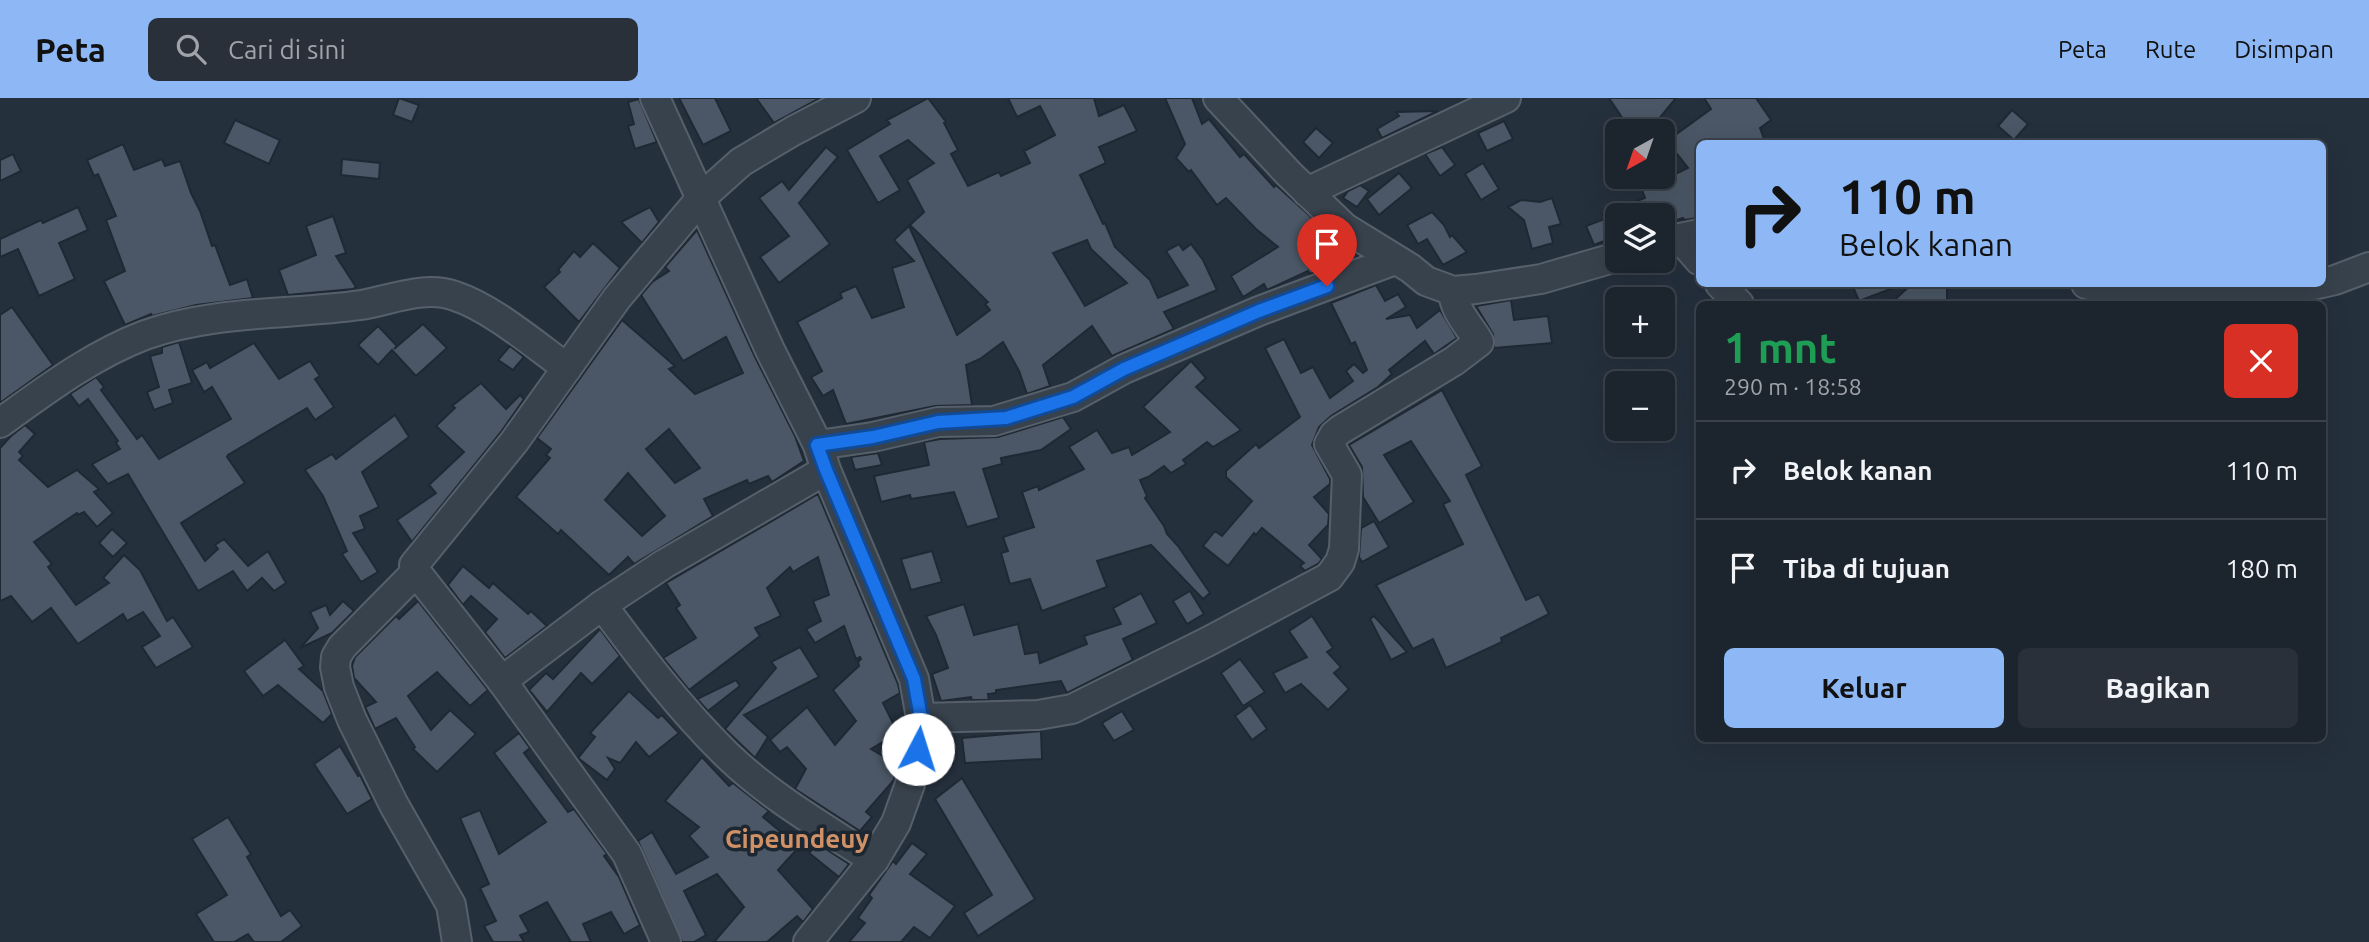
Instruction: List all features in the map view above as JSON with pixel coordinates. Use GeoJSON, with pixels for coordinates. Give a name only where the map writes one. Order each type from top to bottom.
{"type":"FeatureCollection","features":[{"type":"Feature","properties":{"kind":"street"},"geometry":{"type":"LineString","coordinates":[[655,98],[822,457],[914,679],[921,718],[910,784],[896,823],[874,860],[808,942]]}},
{"type":"Feature","properties":{"kind":"street"},"geometry":{"type":"LineString","coordinates":[[666,942],[627,854],[502,681],[416,572],[414,565],[514,442],[617,298],[702,197],[741,162],[856,98]]}},
{"type":"Feature","properties":{"kind":"street"},"geometry":{"type":"LineString","coordinates":[[1218,98],[1345,228],[1426,281],[1453,291],[1476,289],[1541,279],[1605,260]]}},
{"type":"Feature","properties":{"kind":"street"},"geometry":{"type":"LineString","coordinates":[[1307,192],[1506,98]]}},
{"type":"Feature","properties":{"kind":"street"},"geometry":{"type":"LineString","coordinates":[[1680,238],[1696,257]]}},
{"type":"Feature","properties":{"kind":"street"},"geometry":{"type":"LineString","coordinates":[[502,681],[602,605],[822,457],[873,437],[938,422],[1006,418],[1073,397],[1124,369],[1259,311],[1395,260]]}},
{"type":"Feature","properties":{"kind":"street"},"geometry":{"type":"LineString","coordinates":[[2326,282],[2369,267]]}},
{"type":"Feature","properties":{"kind":"street"},"geometry":{"type":"LineString","coordinates":[[1723,287],[1736,301]]}},
{"type":"Feature","properties":{"kind":"street"},"geometry":{"type":"LineString","coordinates":[[2097,287],[2122,294],[2175,300],[2258,294],[2297,287]]}},
{"type":"Feature","properties":{"kind":"street"},"geometry":{"type":"LineString","coordinates":[[921,718],[1038,715],[1072,709],[1329,578],[1340,562],[1344,548],[1347,475],[1329,443],[1340,430],[1454,361],[1479,342],[1454,306],[1453,291]]}},
{"type":"Feature","properties":{"kind":"street"},"geometry":{"type":"LineString","coordinates":[[0,423],[94,359],[146,335],[204,320],[265,312],[363,305],[430,293],[455,296],[491,315],[568,368]]}},
{"type":"Feature","properties":{"kind":"street"},"geometry":{"type":"LineString","coordinates":[[416,572],[342,647],[336,657],[335,667],[339,687],[352,720],[394,805],[451,905],[457,942]]}},
{"type":"Feature","properties":{"kind":"street"},"geometry":{"type":"LineString","coordinates":[[602,605],[678,702],[726,754],[797,810],[874,860]]}},
{"type":"Feature","properties":{"kind":"building"},"geometry":{"type":"Polygon","coordinates":[[[399,98],[419,105],[412,122],[393,115],[399,98]]]}},
{"type":"Feature","properties":{"kind":"building"},"geometry":{"type":"Polygon","coordinates":[[[679,98],[715,98],[731,131],[703,145],[679,98]]]}},
{"type":"Feature","properties":{"kind":"building"},"geometry":{"type":"Polygon","coordinates":[[[756,98],[820,98],[774,123],[756,98]]]}},
{"type":"Feature","properties":{"kind":"building"},"geometry":{"type":"Polygon","coordinates":[[[928,98],[946,122],[944,123],[958,150],[951,154],[968,186],[999,172],[1001,176],[1030,163],[1024,151],[1055,135],[1040,106],[1017,117],[1008,98],[1094,98],[1099,116],[1124,105],[1137,131],[1099,147],[1106,163],[1080,175],[1103,224],[1105,223],[1115,247],[1150,280],[1158,298],[1188,285],[1166,251],[1179,244],[1183,250],[1191,244],[1203,260],[1217,290],[1164,312],[1174,329],[1112,356],[1092,326],[1043,365],[1050,386],[1027,394],[1019,371],[1003,342],[980,359],[966,365],[972,405],[935,406],[846,424],[833,390],[823,396],[811,377],[822,371],[797,322],[842,298],[840,293],[856,286],[872,318],[904,307],[892,268],[914,261],[894,240],[909,226],[957,335],[990,310],[985,304],[988,302],[910,225],[924,212],[907,180],[934,163],[908,140],[880,156],[900,190],[878,203],[847,150],[890,124],[887,120],[928,98]],[[1087,240],[1053,253],[1085,306],[1127,283],[1091,249],[1087,240]]]}},
{"type":"Feature","properties":{"kind":"building"},"geometry":{"type":"Polygon","coordinates":[[[1165,98],[1192,98],[1202,124],[1209,119],[1240,157],[1244,154],[1274,187],[1276,185],[1343,246],[1327,259],[1332,266],[1310,274],[1308,271],[1267,290],[1264,284],[1243,297],[1231,276],[1278,247],[1226,198],[1217,205],[1191,170],[1189,172],[1176,158],[1185,144],[1165,98]]]}},
{"type":"Feature","properties":{"kind":"building"},"geometry":{"type":"Polygon","coordinates":[[[1609,98],[1676,98],[1659,119],[1623,119],[1609,98]]]}},
{"type":"Feature","properties":{"kind":"building"},"geometry":{"type":"Polygon","coordinates":[[[1704,98],[1756,98],[1771,120],[1760,128],[1764,140],[1696,140],[1696,218],[1675,221],[1675,203],[1632,203],[1645,198],[1642,190],[1644,189],[1675,189],[1675,174],[1688,168],[1675,151],[1675,135],[1711,109],[1704,98]]]}},
{"type":"Feature","properties":{"kind":"building"},"geometry":{"type":"Polygon","coordinates":[[[639,99],[657,142],[635,149],[628,126],[634,124],[628,102],[639,99]]]}},
{"type":"Feature","properties":{"kind":"building"},"geometry":{"type":"Polygon","coordinates":[[[2012,110],[2028,124],[2014,140],[1998,126],[2012,110]]]}},
{"type":"Feature","properties":{"kind":"building"},"geometry":{"type":"Polygon","coordinates":[[[1438,111],[1382,138],[1377,129],[1399,116],[1396,112],[1438,111]]]}},
{"type":"Feature","properties":{"kind":"building"},"geometry":{"type":"Polygon","coordinates":[[[235,120],[280,140],[269,164],[224,143],[235,120]]]}},
{"type":"Feature","properties":{"kind":"building"},"geometry":{"type":"Polygon","coordinates":[[[1504,121],[1513,139],[1487,151],[1478,133],[1504,121]]]}},
{"type":"Feature","properties":{"kind":"building"},"geometry":{"type":"Polygon","coordinates":[[[1316,128],[1333,143],[1319,158],[1303,142],[1316,128]]]}},
{"type":"Feature","properties":{"kind":"building"},"geometry":{"type":"Polygon","coordinates":[[[123,144],[134,170],[162,159],[165,166],[180,161],[212,246],[215,245],[230,285],[247,279],[253,298],[196,305],[152,316],[151,314],[125,325],[104,281],[125,271],[106,220],[116,216],[98,174],[94,176],[87,160],[123,144]]]}},
{"type":"Feature","properties":{"kind":"building"},"geometry":{"type":"Polygon","coordinates":[[[826,147],[838,157],[799,203],[830,244],[779,283],[760,257],[789,236],[759,198],[782,181],[789,190],[826,147]]]}},
{"type":"Feature","properties":{"kind":"building"},"geometry":{"type":"Polygon","coordinates":[[[1442,147],[1455,165],[1440,176],[1425,154],[1442,147]]]}},
{"type":"Feature","properties":{"kind":"building"},"geometry":{"type":"Polygon","coordinates":[[[13,154],[21,171],[0,181],[0,160],[13,154]]]}},
{"type":"Feature","properties":{"kind":"building"},"geometry":{"type":"Polygon","coordinates":[[[342,159],[380,163],[379,179],[341,175],[342,159]]]}},
{"type":"Feature","properties":{"kind":"building"},"geometry":{"type":"Polygon","coordinates":[[[1483,163],[1499,189],[1481,200],[1465,174],[1483,163]]]}},
{"type":"Feature","properties":{"kind":"building"},"geometry":{"type":"Polygon","coordinates":[[[1399,173],[1412,188],[1379,215],[1367,199],[1399,173]]]}},
{"type":"Feature","properties":{"kind":"building"},"geometry":{"type":"Polygon","coordinates":[[[1360,185],[1369,191],[1357,207],[1343,198],[1348,191],[1360,185]]]}},
{"type":"Feature","properties":{"kind":"building"},"geometry":{"type":"Polygon","coordinates":[[[1552,198],[1561,224],[1549,227],[1553,243],[1532,249],[1524,220],[1508,207],[1521,200],[1540,202],[1552,198]]]}},
{"type":"Feature","properties":{"kind":"building"},"geometry":{"type":"Polygon","coordinates":[[[78,207],[88,230],[59,243],[75,279],[39,296],[18,249],[0,257],[0,239],[78,207]]]}},
{"type":"Feature","properties":{"kind":"building"},"geometry":{"type":"Polygon","coordinates":[[[650,207],[659,222],[642,243],[621,222],[650,207]]]}},
{"type":"Feature","properties":{"kind":"building"},"geometry":{"type":"Polygon","coordinates":[[[1432,212],[1444,225],[1450,237],[1452,235],[1467,252],[1443,265],[1427,239],[1418,244],[1407,225],[1432,212]]]}},
{"type":"Feature","properties":{"kind":"building"},"geometry":{"type":"Polygon","coordinates":[[[333,216],[346,253],[336,256],[356,287],[288,295],[279,270],[316,255],[306,226],[333,216]]]}},
{"type":"Feature","properties":{"kind":"building"},"geometry":{"type":"Polygon","coordinates":[[[1605,219],[1605,241],[1594,245],[1586,226],[1605,219]]]}},
{"type":"Feature","properties":{"kind":"building"},"geometry":{"type":"Polygon","coordinates":[[[697,230],[755,357],[795,436],[804,461],[772,482],[768,476],[749,484],[747,480],[704,499],[713,516],[634,564],[628,557],[609,575],[561,530],[558,534],[516,497],[550,458],[546,455],[551,449],[537,438],[622,320],[675,366],[669,369],[695,394],[743,373],[726,337],[683,361],[641,295],[652,282],[669,271],[665,267],[697,230]],[[669,429],[646,449],[675,483],[700,468],[669,429]],[[628,473],[605,500],[642,536],[665,516],[628,473]]]}},
{"type":"Feature","properties":{"kind":"building"},"geometry":{"type":"Polygon","coordinates":[[[593,243],[620,268],[579,322],[544,287],[560,272],[558,270],[574,251],[580,257],[593,243]]]}},
{"type":"Feature","properties":{"kind":"building"},"geometry":{"type":"Polygon","coordinates":[[[1376,285],[1385,301],[1398,294],[1406,307],[1386,319],[1410,315],[1417,328],[1440,310],[1457,338],[1434,354],[1425,341],[1389,370],[1392,374],[1378,387],[1331,416],[1319,427],[1312,445],[1330,484],[1314,497],[1329,514],[1328,525],[1309,545],[1322,559],[1318,564],[1305,571],[1300,566],[1304,563],[1262,528],[1256,535],[1254,533],[1228,566],[1203,546],[1215,531],[1222,536],[1252,501],[1226,477],[1226,471],[1256,444],[1259,448],[1300,417],[1265,348],[1284,339],[1301,373],[1313,367],[1330,398],[1353,381],[1346,371],[1354,364],[1363,373],[1367,370],[1355,342],[1351,344],[1331,303],[1376,285]]]}},
{"type":"Feature","properties":{"kind":"building"},"geometry":{"type":"Polygon","coordinates":[[[1853,287],[1896,287],[1859,301],[1853,287]]]}},
{"type":"Feature","properties":{"kind":"building"},"geometry":{"type":"Polygon","coordinates":[[[1909,287],[1947,287],[1947,301],[1893,301],[1909,287]]]}},
{"type":"Feature","properties":{"kind":"building"},"geometry":{"type":"Polygon","coordinates":[[[1511,300],[1514,320],[1548,316],[1552,343],[1494,348],[1493,334],[1476,306],[1511,300]]]}},
{"type":"Feature","properties":{"kind":"building"},"geometry":{"type":"Polygon","coordinates":[[[12,307],[53,365],[0,403],[0,315],[12,307]]]}},
{"type":"Feature","properties":{"kind":"building"},"geometry":{"type":"Polygon","coordinates":[[[423,324],[447,348],[416,376],[392,350],[378,365],[358,345],[378,326],[397,346],[394,349],[423,324]]]}},
{"type":"Feature","properties":{"kind":"building"},"geometry":{"type":"Polygon","coordinates":[[[179,342],[192,383],[169,390],[173,403],[154,410],[147,392],[159,387],[150,356],[162,353],[162,347],[179,342]]]}},
{"type":"Feature","properties":{"kind":"building"},"geometry":{"type":"Polygon","coordinates":[[[254,343],[279,379],[310,361],[320,376],[315,379],[334,407],[315,420],[307,408],[228,455],[245,483],[181,523],[205,561],[218,549],[215,545],[224,539],[248,566],[268,551],[286,583],[274,591],[262,578],[247,591],[233,571],[198,591],[128,474],[108,484],[92,464],[120,449],[116,443],[118,441],[88,399],[79,406],[70,394],[96,377],[104,387],[101,390],[137,439],[142,435],[159,459],[231,419],[212,387],[204,392],[192,370],[207,362],[210,368],[254,343]]]}},
{"type":"Feature","properties":{"kind":"building"},"geometry":{"type":"Polygon","coordinates":[[[510,346],[524,357],[513,370],[498,360],[510,346]]]}},
{"type":"Feature","properties":{"kind":"building"},"geometry":{"type":"Polygon","coordinates":[[[1191,361],[1206,378],[1196,387],[1241,430],[1213,447],[1207,442],[1183,460],[1186,464],[1171,473],[1164,466],[1140,480],[1147,496],[1145,498],[1167,534],[1210,593],[1203,599],[1151,545],[1097,561],[1107,587],[1042,611],[1030,579],[1010,584],[1001,553],[1008,551],[1003,537],[1034,527],[1022,492],[1038,486],[1039,490],[1084,469],[1069,447],[1097,430],[1112,453],[1129,447],[1132,455],[1170,432],[1143,407],[1191,361]]]}},
{"type":"Feature","properties":{"kind":"building"},"geometry":{"type":"Polygon","coordinates":[[[481,383],[506,409],[520,395],[524,399],[501,432],[412,542],[397,520],[436,493],[429,485],[464,452],[436,426],[455,408],[452,406],[481,383]]]}},
{"type":"Feature","properties":{"kind":"building"},"geometry":{"type":"Polygon","coordinates":[[[1442,390],[1482,466],[1466,475],[1526,600],[1539,594],[1549,614],[1501,638],[1502,642],[1446,668],[1433,639],[1413,649],[1376,585],[1463,544],[1443,504],[1450,501],[1411,441],[1384,455],[1414,502],[1379,523],[1363,497],[1362,467],[1349,445],[1442,390]]]}},
{"type":"Feature","properties":{"kind":"building"},"geometry":{"type":"Polygon","coordinates":[[[395,415],[409,437],[362,472],[379,507],[360,516],[365,529],[353,533],[378,572],[361,582],[342,554],[347,551],[323,496],[305,470],[332,454],[336,459],[395,415]]]}},
{"type":"Feature","properties":{"kind":"building"},"geometry":{"type":"Polygon","coordinates":[[[1063,417],[1071,429],[1041,450],[1001,458],[1002,464],[983,469],[999,518],[967,527],[954,492],[911,499],[910,495],[881,502],[874,476],[929,465],[924,442],[998,437],[1063,417]]]}},
{"type":"Feature","properties":{"kind":"building"},"geometry":{"type":"Polygon","coordinates":[[[25,425],[35,434],[19,452],[23,456],[19,460],[48,487],[77,470],[99,489],[94,492],[113,513],[97,527],[84,512],[78,515],[77,513],[34,542],[52,564],[48,567],[76,605],[109,583],[103,578],[124,555],[140,570],[167,621],[173,617],[193,647],[156,668],[142,647],[160,636],[143,612],[127,621],[123,614],[78,644],[51,608],[32,622],[11,596],[0,601],[0,448],[25,425]]]}},
{"type":"Feature","properties":{"kind":"building"},"geometry":{"type":"Polygon","coordinates":[[[878,453],[882,465],[855,470],[851,457],[878,453]]]}},
{"type":"Feature","properties":{"kind":"building"},"geometry":{"type":"Polygon","coordinates":[[[818,494],[900,693],[883,703],[898,733],[871,749],[897,764],[894,780],[866,812],[872,817],[860,831],[795,789],[806,769],[787,747],[780,752],[770,740],[807,707],[835,745],[856,721],[833,690],[859,666],[861,659],[856,659],[844,626],[815,643],[806,629],[821,621],[813,601],[829,595],[818,557],[793,572],[790,567],[767,588],[781,616],[755,628],[760,636],[689,690],[663,658],[696,638],[676,608],[680,605],[666,583],[818,494]]]}},
{"type":"Feature","properties":{"kind":"building"},"geometry":{"type":"Polygon","coordinates":[[[1374,521],[1389,547],[1362,562],[1359,557],[1361,528],[1374,521]]]}},
{"type":"Feature","properties":{"kind":"building"},"geometry":{"type":"Polygon","coordinates":[[[112,529],[127,543],[113,557],[99,543],[112,529]]]}},
{"type":"Feature","properties":{"kind":"building"},"geometry":{"type":"Polygon","coordinates":[[[932,551],[942,582],[911,590],[901,559],[932,551]]]}},
{"type":"Feature","properties":{"kind":"building"},"geometry":{"type":"Polygon","coordinates":[[[463,566],[489,588],[493,583],[528,614],[531,611],[547,626],[505,658],[485,632],[497,619],[471,596],[463,605],[448,585],[463,566]]]}},
{"type":"Feature","properties":{"kind":"building"},"geometry":{"type":"Polygon","coordinates":[[[1190,591],[1204,614],[1187,624],[1173,601],[1190,591]]]}},
{"type":"Feature","properties":{"kind":"building"},"geometry":{"type":"Polygon","coordinates":[[[1141,593],[1157,623],[1123,639],[1133,660],[1067,693],[1061,681],[996,690],[996,693],[988,694],[989,700],[972,700],[971,697],[941,701],[932,674],[948,668],[926,616],[964,604],[974,635],[1018,624],[1025,654],[1038,652],[1040,663],[1087,644],[1084,636],[1121,624],[1113,608],[1141,593]]]}},
{"type":"Feature","properties":{"kind":"building"},"geometry":{"type":"Polygon","coordinates":[[[343,601],[354,611],[332,633],[300,648],[318,628],[310,612],[326,605],[330,615],[343,601]]]}},
{"type":"Feature","properties":{"kind":"building"},"geometry":{"type":"Polygon","coordinates":[[[418,601],[488,690],[470,706],[437,672],[408,696],[431,730],[450,710],[476,734],[437,772],[413,749],[415,747],[396,718],[375,729],[365,707],[376,702],[354,678],[352,666],[355,657],[396,616],[399,619],[418,601]]]}},
{"type":"Feature","properties":{"kind":"building"},"geometry":{"type":"Polygon","coordinates":[[[1312,616],[1333,648],[1327,652],[1341,667],[1334,673],[1349,689],[1328,710],[1301,684],[1285,693],[1273,673],[1307,657],[1289,631],[1312,616]]]}},
{"type":"Feature","properties":{"kind":"building"},"geometry":{"type":"Polygon","coordinates":[[[1374,616],[1407,652],[1391,660],[1370,619],[1374,616]]]}},
{"type":"Feature","properties":{"kind":"building"},"geometry":{"type":"Polygon","coordinates":[[[600,629],[620,656],[592,684],[581,673],[547,712],[529,690],[546,673],[553,679],[600,629]]]}},
{"type":"Feature","properties":{"kind":"building"},"geometry":{"type":"Polygon","coordinates":[[[285,640],[304,666],[299,669],[323,691],[332,714],[323,723],[278,685],[263,696],[244,671],[285,640]]]}},
{"type":"Feature","properties":{"kind":"building"},"geometry":{"type":"Polygon","coordinates":[[[800,647],[819,677],[744,715],[768,737],[755,758],[725,729],[776,668],[771,662],[800,647]]]}},
{"type":"Feature","properties":{"kind":"building"},"geometry":{"type":"Polygon","coordinates":[[[1240,659],[1265,692],[1243,706],[1221,673],[1240,659]]]}},
{"type":"Feature","properties":{"kind":"building"},"geometry":{"type":"Polygon","coordinates":[[[736,680],[740,686],[708,711],[697,699],[736,680]]]}},
{"type":"Feature","properties":{"kind":"building"},"geometry":{"type":"Polygon","coordinates":[[[629,691],[658,718],[662,715],[679,733],[649,757],[636,742],[620,763],[608,758],[615,769],[607,780],[578,758],[595,737],[590,733],[629,691]]]}},
{"type":"Feature","properties":{"kind":"building"},"geometry":{"type":"Polygon","coordinates":[[[1250,705],[1267,729],[1252,740],[1235,716],[1250,705]]]}},
{"type":"Feature","properties":{"kind":"building"},"geometry":{"type":"Polygon","coordinates":[[[1122,711],[1134,730],[1114,741],[1102,723],[1122,711]]]}},
{"type":"Feature","properties":{"kind":"building"},"geometry":{"type":"Polygon","coordinates":[[[1041,731],[1042,759],[965,763],[962,738],[1041,731]]]}},
{"type":"Feature","properties":{"kind":"building"},"geometry":{"type":"Polygon","coordinates":[[[519,733],[530,748],[524,753],[568,812],[574,809],[607,854],[604,856],[619,877],[640,925],[624,934],[611,912],[583,924],[591,942],[571,942],[547,902],[520,916],[529,932],[520,935],[524,942],[493,942],[484,926],[496,921],[480,888],[489,884],[460,818],[480,810],[499,854],[546,822],[494,753],[519,733]]]}},
{"type":"Feature","properties":{"kind":"building"},"geometry":{"type":"Polygon","coordinates":[[[340,746],[358,776],[360,775],[372,799],[347,814],[314,764],[340,746]]]}},
{"type":"Feature","properties":{"kind":"building"},"geometry":{"type":"Polygon","coordinates":[[[702,757],[729,786],[733,783],[769,811],[763,817],[799,847],[778,870],[813,909],[803,922],[797,916],[767,942],[714,942],[744,907],[717,874],[684,891],[706,935],[694,942],[682,942],[638,841],[652,832],[676,874],[708,857],[689,836],[699,827],[665,801],[702,757]]]}},
{"type":"Feature","properties":{"kind":"building"},"geometry":{"type":"Polygon","coordinates":[[[962,778],[1035,899],[978,936],[964,913],[992,895],[935,799],[962,778]]]}},
{"type":"Feature","properties":{"kind":"building"},"geometry":{"type":"Polygon","coordinates":[[[228,817],[251,854],[247,857],[281,916],[290,910],[302,926],[281,942],[254,942],[248,934],[234,942],[214,942],[196,914],[227,895],[192,839],[228,817]]]}},
{"type":"Feature","properties":{"kind":"building"},"geometry":{"type":"Polygon","coordinates":[[[912,843],[927,854],[910,874],[955,906],[930,938],[914,927],[901,942],[849,942],[865,923],[858,918],[872,898],[869,895],[893,861],[896,864],[912,843]]]}},
{"type":"Feature","properties":{"kind":"building"},"geometry":{"type":"Polygon","coordinates":[[[818,844],[849,864],[839,877],[809,853],[818,844]]]}},
{"type":"Feature","properties":{"kind":"district","name":"Cipeundeuy"},"geometry":{"type":"Point","coordinates":[797,838]}},
{"type":"Feature","properties":{"kind":"route"},"geometry":{"type":"LineString","coordinates":[[918,749],[921,718],[914,679],[817,445],[873,437],[938,422],[994,421],[1006,418],[1073,397],[1124,369],[1259,311],[1327,286]]}}]}
